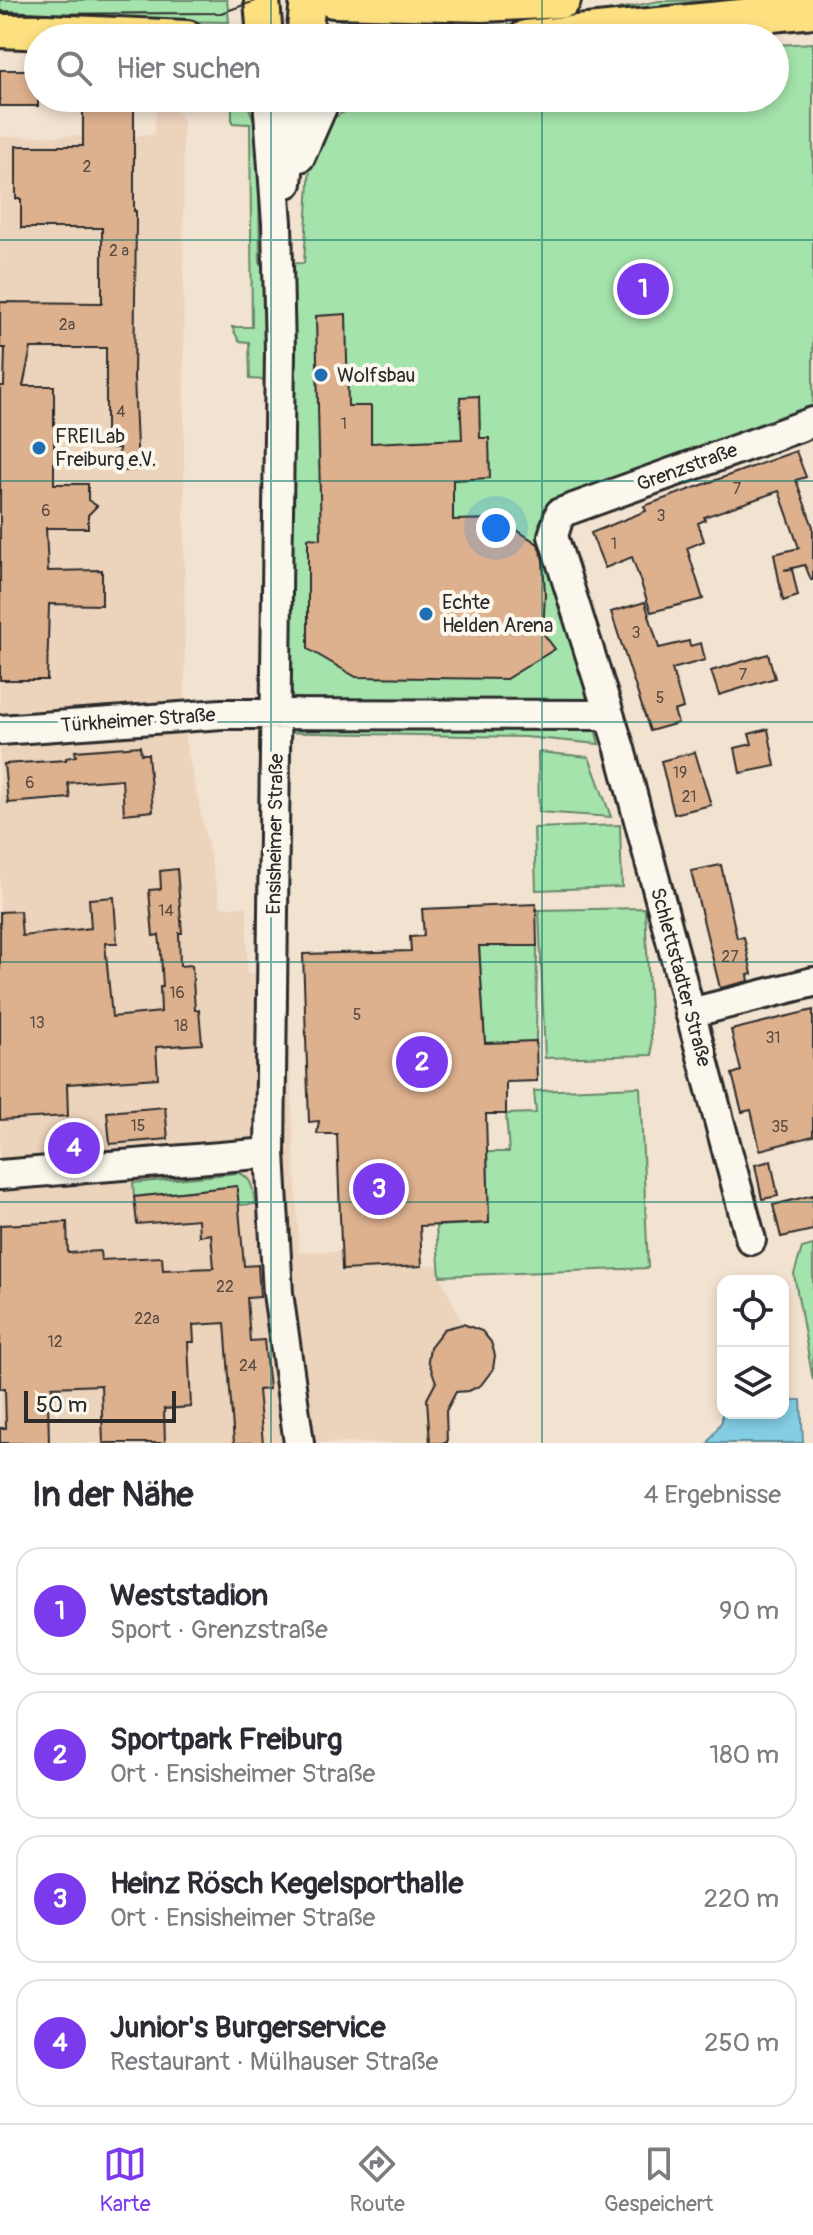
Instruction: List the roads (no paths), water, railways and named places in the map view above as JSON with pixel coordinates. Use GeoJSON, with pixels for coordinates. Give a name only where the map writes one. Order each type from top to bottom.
{"type":"FeatureCollection","features":[{"type":"Feature","properties":{"kind":"main road"},"geometry":{"type":"LineString","coordinates":[[262,0],[264,24]]}},
{"type":"Feature","properties":{"kind":"main road"},"geometry":{"type":"LineString","coordinates":[[305,24],[308,0]]}},
{"type":"Feature","properties":{"kind":"main road"},"geometry":{"type":"LineString","coordinates":[[333,0],[563,0]]}},
{"type":"Feature","properties":{"kind":"main road"},"geometry":{"type":"LineString","coordinates":[[670,24],[813,10]]}},
{"type":"Feature","properties":{"kind":"main road"},"geometry":{"type":"LineString","coordinates":[[0,30],[24,31]]}},
{"type":"Feature","properties":{"kind":"street","name":"Ensisheimer Straße"},"geometry":{"type":"LineString","coordinates":[[266,112],[277,223],[280,351],[270,1153],[278,1293],[299,1443]]}},
{"type":"Feature","properties":{"kind":"street","name":"Ensisheimer Straße"},"geometry":{"type":"LineString","coordinates":[[277,223],[286,192],[294,112]]}},
{"type":"Feature","properties":{"kind":"street"},"geometry":{"type":"LineString","coordinates":[[286,192],[319,112]]}},
{"type":"Feature","properties":{"kind":"street","name":"Grenzstraße"},"geometry":{"type":"LineString","coordinates":[[560,513],[813,422]]}},
{"type":"Feature","properties":{"kind":"street","name":"Schlettstadter Straße"},"geometry":{"type":"LineString","coordinates":[[560,513],[553,536],[609,715],[751,1240]]}},
{"type":"Feature","properties":{"kind":"street"},"geometry":{"type":"LineString","coordinates":[[276,716],[609,715]]}},
{"type":"Feature","properties":{"kind":"street","name":"Türkheimer Straße"},"geometry":{"type":"LineString","coordinates":[[0,730],[173,716],[276,716]]}},
{"type":"Feature","properties":{"kind":"street"},"geometry":{"type":"LineString","coordinates":[[690,1013],[813,982]]}},
{"type":"Feature","properties":{"kind":"street"},"geometry":{"type":"LineString","coordinates":[[0,1175],[270,1153]]}},
{"type":"Feature","properties":{"kind":"water"},"geometry":{"type":"Polygon","coordinates":[[[789,1400],[801,1400],[803,1443],[708,1443],[722,1421],[789,1419],[789,1400]]]}},
{"type":"Feature","properties":{"kind":"tram line"},"geometry":{"type":"LineString","coordinates":[[0,14],[221,13],[258,0]]}},
{"type":"Feature","properties":{"kind":"place","name":"Weststadion"},"geometry":{"type":"Point","coordinates":[643,289]}},
{"type":"Feature","properties":{"kind":"place","name":"Wolfsbau"},"geometry":{"type":"Point","coordinates":[321,375]}},
{"type":"Feature","properties":{"kind":"place","name":"FREILab Freiburg e.V."},"geometry":{"type":"Point","coordinates":[39,448]}},
{"type":"Feature","properties":{"kind":"place","name":"Echte Helden Arena"},"geometry":{"type":"Point","coordinates":[426,614]}},
{"type":"Feature","properties":{"kind":"place","name":"Sportpark Freiburg"},"geometry":{"type":"Point","coordinates":[422,1062]}},
{"type":"Feature","properties":{"kind":"place","name":"Junior's Burgerservice"},"geometry":{"type":"Point","coordinates":[74,1148]}},
{"type":"Feature","properties":{"kind":"place","name":"Heinz Rösch Kegelsporthalle"},"geometry":{"type":"Point","coordinates":[379,1189]}}]}
